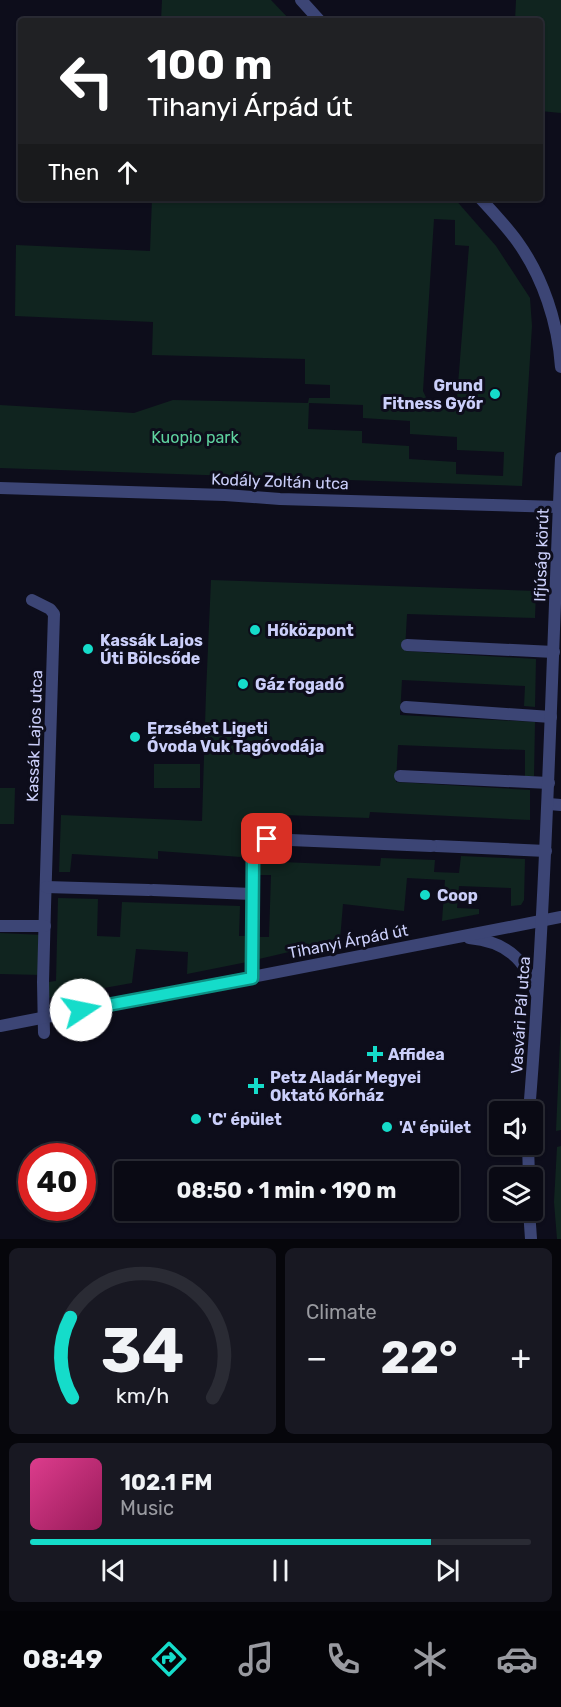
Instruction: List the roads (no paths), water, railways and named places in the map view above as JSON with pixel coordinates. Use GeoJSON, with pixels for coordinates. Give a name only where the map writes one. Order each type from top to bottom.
{"type":"FeatureCollection","features":[{"type":"Feature","properties":{"kind":"street"},"geometry":{"type":"LineString","coordinates":[[301,0],[317,18]]}},
{"type":"Feature","properties":{"kind":"street"},"geometry":{"type":"LineString","coordinates":[[483,201],[518,242],[536,273],[550,306],[561,367]]}},
{"type":"Feature","properties":{"kind":"street","name":"Ifjúság körút"},"geometry":{"type":"LineString","coordinates":[[542,920],[546,851],[555,804],[549,783],[561,458]]}},
{"type":"Feature","properties":{"kind":"street","name":"Kodály Zoltán utca"},"geometry":{"type":"LineString","coordinates":[[0,488],[559,507]]}},
{"type":"Feature","properties":{"kind":"street","name":"Kassák Lajos utca"},"geometry":{"type":"LineString","coordinates":[[32,600],[50,609],[54,614],[45,926]]}},
{"type":"Feature","properties":{"kind":"street"},"geometry":{"type":"LineString","coordinates":[[407,645],[554,652]]}},
{"type":"Feature","properties":{"kind":"street"},"geometry":{"type":"LineString","coordinates":[[406,707],[551,717]]}},
{"type":"Feature","properties":{"kind":"street"},"geometry":{"type":"LineString","coordinates":[[400,776],[549,783]]}},
{"type":"Feature","properties":{"kind":"street"},"geometry":{"type":"LineString","coordinates":[[252,978],[253,859],[257,850],[267,839],[546,851]]}},
{"type":"Feature","properties":{"kind":"street"},"geometry":{"type":"LineString","coordinates":[[46,887],[252,894]]}},
{"type":"Feature","properties":{"kind":"street","name":"Tihanyi Árpád út"},"geometry":{"type":"LineString","coordinates":[[0,1026],[561,917]]}},
{"type":"Feature","properties":{"kind":"street","name":"Vasvári Pál utca"},"geometry":{"type":"LineString","coordinates":[[531,1101],[542,920]]}},
{"type":"Feature","properties":{"kind":"street"},"geometry":{"type":"LineString","coordinates":[[0,926],[45,926],[44,1033]]}},
{"type":"Feature","properties":{"kind":"street","name":"Tihanyi Árpád út"},"geometry":{"type":"LineString","coordinates":[[451,937],[485,940],[512,953],[527,971],[535,988],[538,1005]]}},
{"type":"Feature","properties":{"kind":"street"},"geometry":{"type":"LineString","coordinates":[[529,1221],[531,1239]]}},
{"type":"Feature","properties":{"kind":"place","name":"Grund Fitness Győr"},"geometry":{"type":"Point","coordinates":[495,394]}},
{"type":"Feature","properties":{"kind":"place","name":"Hőközpont"},"geometry":{"type":"Point","coordinates":[255,630]}},
{"type":"Feature","properties":{"kind":"place","name":"Kassák Lajos Úti Bölcsőde"},"geometry":{"type":"Point","coordinates":[88,649]}},
{"type":"Feature","properties":{"kind":"place","name":"Gáz fogadó"},"geometry":{"type":"Point","coordinates":[243,684]}},
{"type":"Feature","properties":{"kind":"place","name":"Erzsébet Ligeti Óvoda Vuk Tagóvodája"},"geometry":{"type":"Point","coordinates":[135,737]}},
{"type":"Feature","properties":{"kind":"place","name":"Coop"},"geometry":{"type":"Point","coordinates":[425,895]}},
{"type":"Feature","properties":{"kind":"place","name":"Affidea"},"geometry":{"type":"Point","coordinates":[375,1054]}},
{"type":"Feature","properties":{"kind":"place","name":"Petz Aladár Megyei Oktató Kórház"},"geometry":{"type":"Point","coordinates":[256,1086]}},
{"type":"Feature","properties":{"kind":"place","name":"'C' épület"},"geometry":{"type":"Point","coordinates":[196,1119]}},
{"type":"Feature","properties":{"kind":"place","name":"'A' épület"},"geometry":{"type":"Point","coordinates":[387,1127]}},
{"type":"Feature","properties":{"kind":"park label","name":"Kuopio park"},"geometry":{"type":"Point","coordinates":[195,437]}}]}
